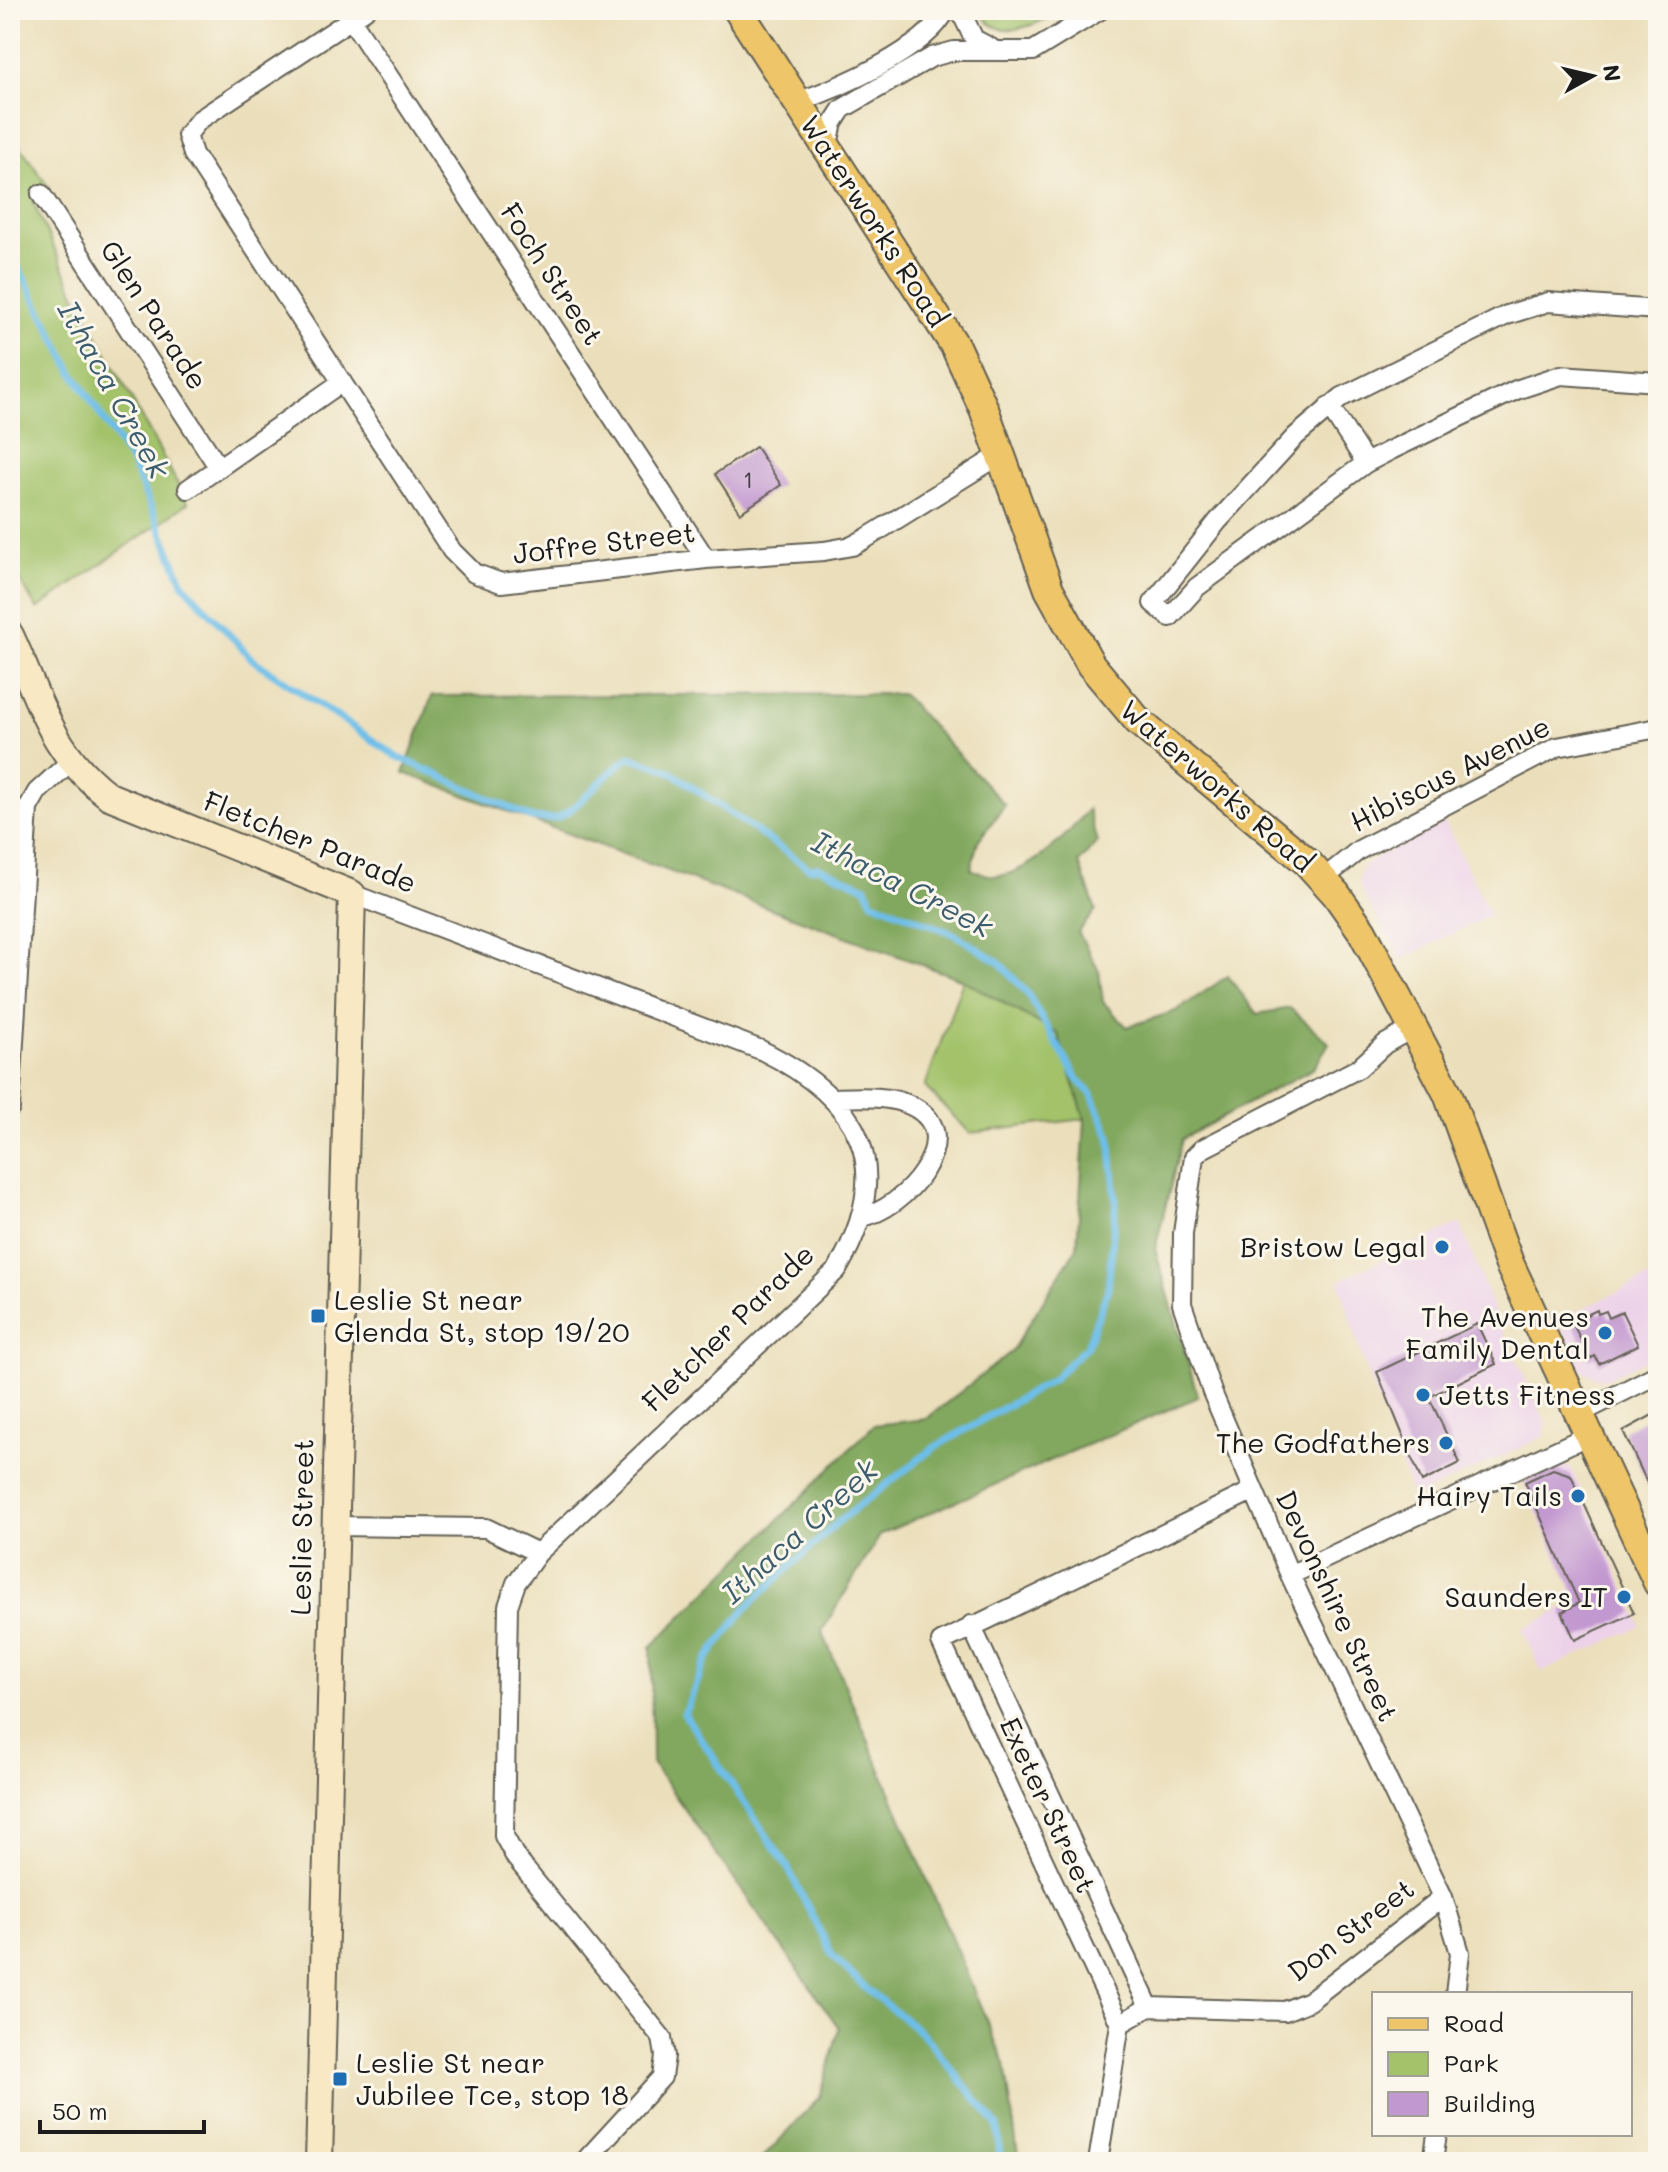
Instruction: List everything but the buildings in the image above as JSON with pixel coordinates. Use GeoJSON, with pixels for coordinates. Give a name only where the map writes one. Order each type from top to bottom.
{"type":"FeatureCollection","features":[{"type":"Feature","properties":{"kind":"main road","name":"Waterworks Road"},"geometry":{"type":"LineString","coordinates":[[738,10],[955,346],[974,383],[1049,589],[1076,642],[1107,686],[1150,732],[1323,879],[1362,931],[1458,1119],[1509,1263],[1658,1583]]}},
{"type":"Feature","properties":{"kind":"street"},"geometry":{"type":"LineString","coordinates":[[797,102],[881,63],[931,31],[946,10]]}},
{"type":"Feature","properties":{"kind":"street"},"geometry":{"type":"LineString","coordinates":[[960,10],[974,39],[1002,51]]}},
{"type":"Feature","properties":{"kind":"street"},"geometry":{"type":"LineString","coordinates":[[827,148],[831,128],[842,109],[945,52],[1033,51],[1061,38],[1100,10]]}},
{"type":"Feature","properties":{"kind":"street","name":"Joffre Street"},"geometry":{"type":"LineString","coordinates":[[358,15],[199,120],[187,135],[193,154],[452,551],[474,573],[501,583],[852,546],[1000,455]]}},
{"type":"Feature","properties":{"kind":"street","name":"Foch Street"},"geometry":{"type":"LineString","coordinates":[[358,15],[706,559]]}},
{"type":"Feature","properties":{"kind":"street"},"geometry":{"type":"LineString","coordinates":[[881,63],[890,80]]}},
{"type":"Feature","properties":{"kind":"street","name":"Glen Parade"},"geometry":{"type":"LineString","coordinates":[[41,194],[219,468]]}},
{"type":"Feature","properties":{"kind":"street"},"geometry":{"type":"LineString","coordinates":[[1658,310],[1548,302],[1492,322],[1364,385],[1329,406],[1296,436],[1194,550],[1153,603],[1170,617],[1184,598],[1366,463],[1516,390],[1561,375],[1658,382]]}},
{"type":"Feature","properties":{"kind":"street"},"geometry":{"type":"LineString","coordinates":[[188,489],[342,382]]}},
{"type":"Feature","properties":{"kind":"street"},"geometry":{"type":"LineString","coordinates":[[1329,406],[1366,463]]}},
{"type":"Feature","properties":{"kind":"street"},"geometry":{"type":"LineString","coordinates":[[1194,550],[1210,563],[1229,564]]}},
{"type":"Feature","properties":{"kind":"street","name":"Fletcher Parade"},"geometry":{"type":"LineString","coordinates":[[10,635],[45,722],[70,762],[109,796],[352,894],[761,1050],[802,1070],[835,1098],[852,1123],[862,1151],[866,1178],[861,1217],[837,1270],[538,1553],[516,1583],[508,1606],[504,1836],[516,1858],[662,2038],[665,2056],[662,2077],[584,2162]]}},
{"type":"Feature","properties":{"kind":"street","name":"Hibiscus Avenue"},"geometry":{"type":"LineString","coordinates":[[1323,879],[1370,844],[1557,747],[1658,728]]}},
{"type":"Feature","properties":{"kind":"street"},"geometry":{"type":"LineString","coordinates":[[10,1108],[16,898],[28,808],[37,792],[70,762]]}},
{"type":"Feature","properties":{"kind":"street","name":"Leslie Street"},"geometry":{"type":"LineString","coordinates":[[319,2162],[352,894]]}},
{"type":"Feature","properties":{"kind":"street","name":"Devonshire Street"},"geometry":{"type":"LineString","coordinates":[[1413,1028],[1388,1042],[1359,1068],[1202,1149],[1194,1157],[1183,1233],[1182,1304],[1212,1392],[1252,1491],[1443,1897],[1460,1953],[1455,1992]]}},
{"type":"Feature","properties":{"kind":"street"},"geometry":{"type":"LineString","coordinates":[[835,1098],[864,1097],[900,1102],[925,1116],[932,1129],[933,1150],[914,1187],[895,1204],[876,1215],[861,1217]]}},
{"type":"Feature","properties":{"kind":"street"},"geometry":{"type":"LineString","coordinates":[[1290,1575],[1584,1425],[1658,1374]]}},
{"type":"Feature","properties":{"kind":"street","name":"Exeter Street"},"geometry":{"type":"LineString","coordinates":[[1120,2024],[941,1642],[1252,1491]]}},
{"type":"Feature","properties":{"kind":"street"},"geometry":{"type":"LineString","coordinates":[[334,1526],[486,1528],[538,1553]]}},
{"type":"Feature","properties":{"kind":"street","name":"Exeter Street"},"geometry":{"type":"LineString","coordinates":[[971,1625],[1149,2007]]}},
{"type":"Feature","properties":{"kind":"street","name":"Don Street"},"geometry":{"type":"LineString","coordinates":[[1149,2007],[1285,2011],[1309,2001],[1443,1897]]}},
{"type":"Feature","properties":{"kind":"street"},"geometry":{"type":"LineString","coordinates":[[1098,2162],[1120,2024],[1149,2007]]}},
{"type":"Feature","properties":{"kind":"street"},"geometry":{"type":"LineString","coordinates":[[1433,2162],[1437,2136]]}},
{"type":"Feature","properties":{"kind":"shaded area"},"geometry":{"type":"Polygon","coordinates":[[[1445,822],[1490,915],[1401,960],[1360,888],[1359,877],[1363,867],[1377,857],[1445,822]]]}},
{"type":"Feature","properties":{"kind":"shaded area"},"geometry":{"type":"Polygon","coordinates":[[[1460,1223],[1495,1314],[1547,1425],[1543,1437],[1413,1498],[1367,1372],[1339,1281],[1460,1223]]]}},
{"type":"Feature","properties":{"kind":"shaded area"},"geometry":{"type":"Polygon","coordinates":[[[1658,1273],[1658,1354],[1608,1378],[1599,1379],[1581,1370],[1559,1320],[1658,1273]]]}},
{"type":"Feature","properties":{"kind":"shaded area"},"geometry":{"type":"Polygon","coordinates":[[[1563,1465],[1571,1468],[1641,1626],[1542,1672],[1522,1629],[1578,1602],[1523,1483],[1563,1465]]]}},
{"type":"Feature","properties":{"kind":"green space"},"geometry":{"type":"Polygon","coordinates":[[[980,10],[1065,10],[1031,25],[1007,29],[987,21],[980,10]]]}},
{"type":"Feature","properties":{"kind":"green space"},"geometry":{"type":"Polygon","coordinates":[[[10,131],[49,188],[33,202],[77,298],[188,503],[37,609],[10,563],[10,131]]]}},
{"type":"Feature","properties":{"kind":"green space"},"geometry":{"type":"Polygon","coordinates":[[[902,694],[1005,805],[978,841],[971,869],[996,876],[1022,868],[1060,841],[1088,809],[1097,842],[1079,863],[1096,910],[1078,932],[1099,971],[1103,1002],[1127,1027],[1176,1011],[1228,976],[1257,1014],[1290,1008],[1329,1043],[1314,1068],[1182,1139],[1155,1249],[1198,1397],[881,1534],[822,1631],[1005,2064],[1019,2162],[759,2162],[820,2097],[839,2028],[652,1763],[651,1647],[874,1425],[926,1419],[1011,1352],[1077,1247],[1085,1119],[1058,1034],[963,980],[404,773],[432,696],[902,694]]]}},
{"type":"Feature","properties":{"kind":"green space"},"geometry":{"type":"Polygon","coordinates":[[[963,980],[1058,1033],[1085,1119],[970,1133],[925,1087],[963,980]]]}},
{"type":"Feature","properties":{"kind":"waterway","name":"Ithaca Creek"},"geometry":{"type":"LineString","coordinates":[[10,251],[73,373],[132,463],[184,585],[253,660],[396,756],[532,818],[554,819],[565,814],[630,757],[668,770],[809,868],[818,867],[866,887],[872,901],[954,934],[999,962],[1027,993],[1076,1077],[1092,1095],[1110,1136],[1116,1202],[1108,1289],[1087,1346],[1052,1380],[935,1447],[838,1522],[745,1609],[707,1659],[684,1714],[787,1866],[832,1955],[864,1987],[922,2033],[998,2126],[1000,2162]]}},
{"type":"Feature","properties":{"kind":"place","name":"Bristow Legal"},"geometry":{"type":"Point","coordinates":[1442,1247]}},
{"type":"Feature","properties":{"kind":"place","name":"Leslie St near Glenda St, stop 19/20"},"geometry":{"type":"Point","coordinates":[318,1316]}},
{"type":"Feature","properties":{"kind":"place","name":"The Avenues Family Dental"},"geometry":{"type":"Point","coordinates":[1605,1333]}},
{"type":"Feature","properties":{"kind":"place","name":"Jetts Fitness"},"geometry":{"type":"Point","coordinates":[1423,1395]}},
{"type":"Feature","properties":{"kind":"place","name":"The Godfathers"},"geometry":{"type":"Point","coordinates":[1446,1443]}},
{"type":"Feature","properties":{"kind":"place","name":"Hairy Tails"},"geometry":{"type":"Point","coordinates":[1578,1496]}},
{"type":"Feature","properties":{"kind":"place","name":"Saunders IT"},"geometry":{"type":"Point","coordinates":[1624,1597]}},
{"type":"Feature","properties":{"kind":"place","name":"Leslie St near Jubilee Tce, stop 18"},"geometry":{"type":"Point","coordinates":[340,2079]}}]}
